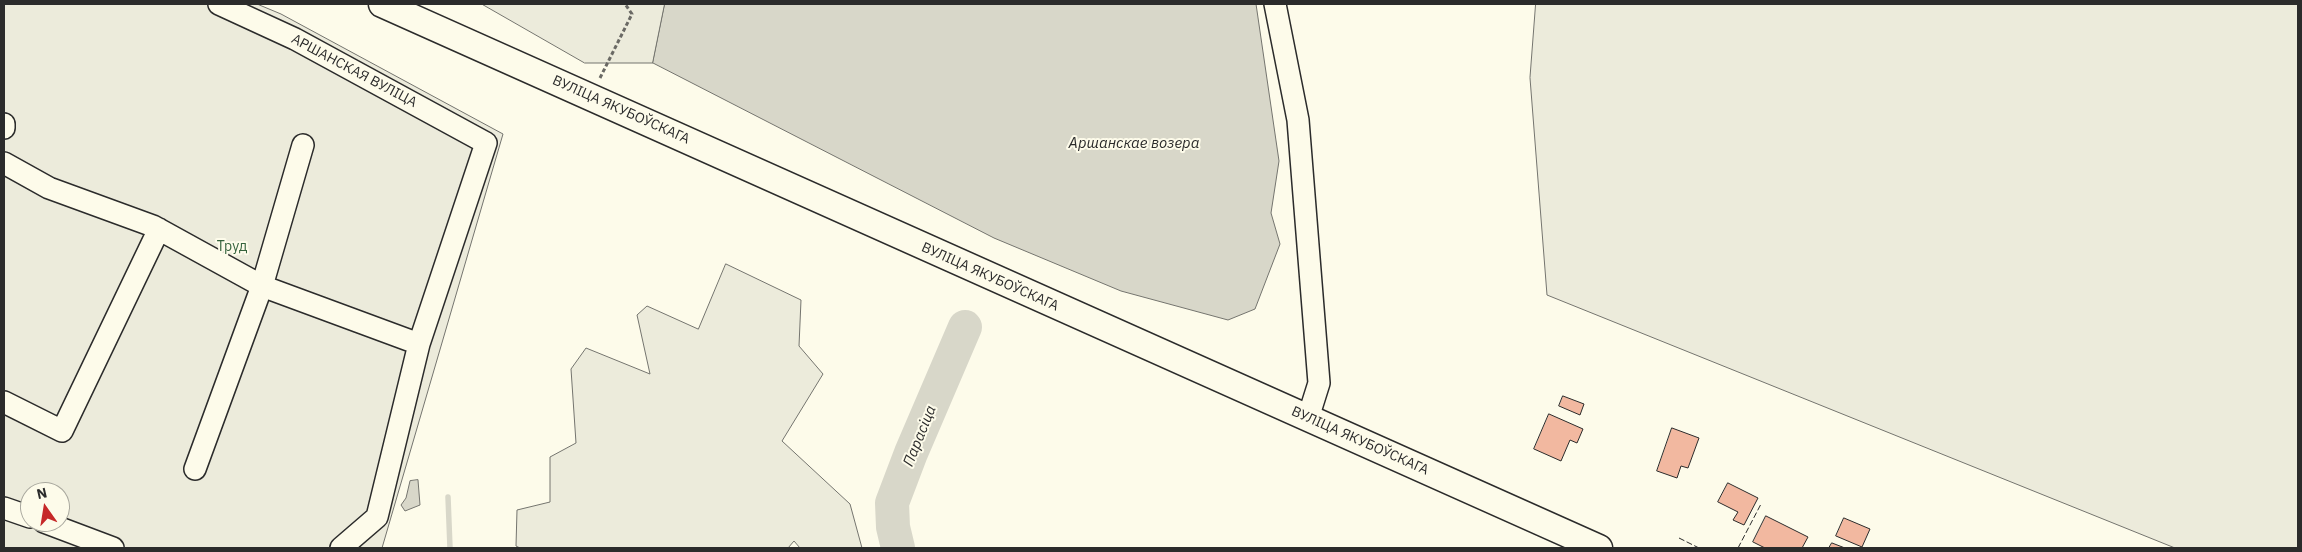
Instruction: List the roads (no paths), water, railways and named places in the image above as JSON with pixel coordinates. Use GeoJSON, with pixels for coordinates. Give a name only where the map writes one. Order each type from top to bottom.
{"type":"FeatureCollection","features":[{"type":"Feature","properties":{"kind":"main road","name":"ВУЛІЦА ЯКУБОЎСКАГА"},"geometry":{"type":"LineString","coordinates":[[382,4],[1598,548]]}},
{"type":"Feature","properties":{"kind":"lane","name":"АРШАНСКАЯ ВУЛІЦА"},"geometry":{"type":"LineString","coordinates":[[219,4],[295,39],[486,143],[419,344]]}},
{"type":"Feature","properties":{"kind":"lane"},"geometry":{"type":"LineString","coordinates":[[1275,4],[1298,120],[1320,383],[1308,418]]}},
{"type":"Feature","properties":{"kind":"lane"},"geometry":{"type":"LineString","coordinates":[[195,469],[262,286],[303,145]]}},
{"type":"Feature","properties":{"kind":"lane"},"geometry":{"type":"LineString","coordinates":[[4,163],[49,188],[159,229],[262,286],[419,344],[377,517],[341,548]]}},
{"type":"Feature","properties":{"kind":"lane"},"geometry":{"type":"LineString","coordinates":[[4,402],[62,431],[159,229]]}},
{"type":"Feature","properties":{"kind":"lane"},"geometry":{"type":"LineString","coordinates":[[4,508],[20,514]]}},
{"type":"Feature","properties":{"kind":"lane"},"geometry":{"type":"LineString","coordinates":[[70,532],[113,548]]}},
{"type":"Feature","properties":{"kind":"water","name":"Аршанскае возера"},"geometry":{"type":"Polygon","coordinates":[[[665,4],[1256,4],[1279,161],[1271,213],[1280,244],[1255,309],[1228,320],[1121,291],[994,238],[653,63],[665,4]]]}},
{"type":"Feature","properties":{"kind":"water"},"geometry":{"type":"Polygon","coordinates":[[[418,480],[420,505],[405,511],[401,505],[406,498],[410,481],[418,480]]]}},
{"type":"Feature","properties":{"kind":"waterway","name":"Парасіца"},"geometry":{"type":"LineString","coordinates":[[898,548],[893,527],[892,503],[911,453],[965,327]]}},
{"type":"Feature","properties":{"kind":"waterway"},"geometry":{"type":"LineString","coordinates":[[448,497],[450,548]]}},
{"type":"Feature","properties":{"kind":"park label","name":"Труд"},"geometry":{"type":"Point","coordinates":[232,247]}}]}
